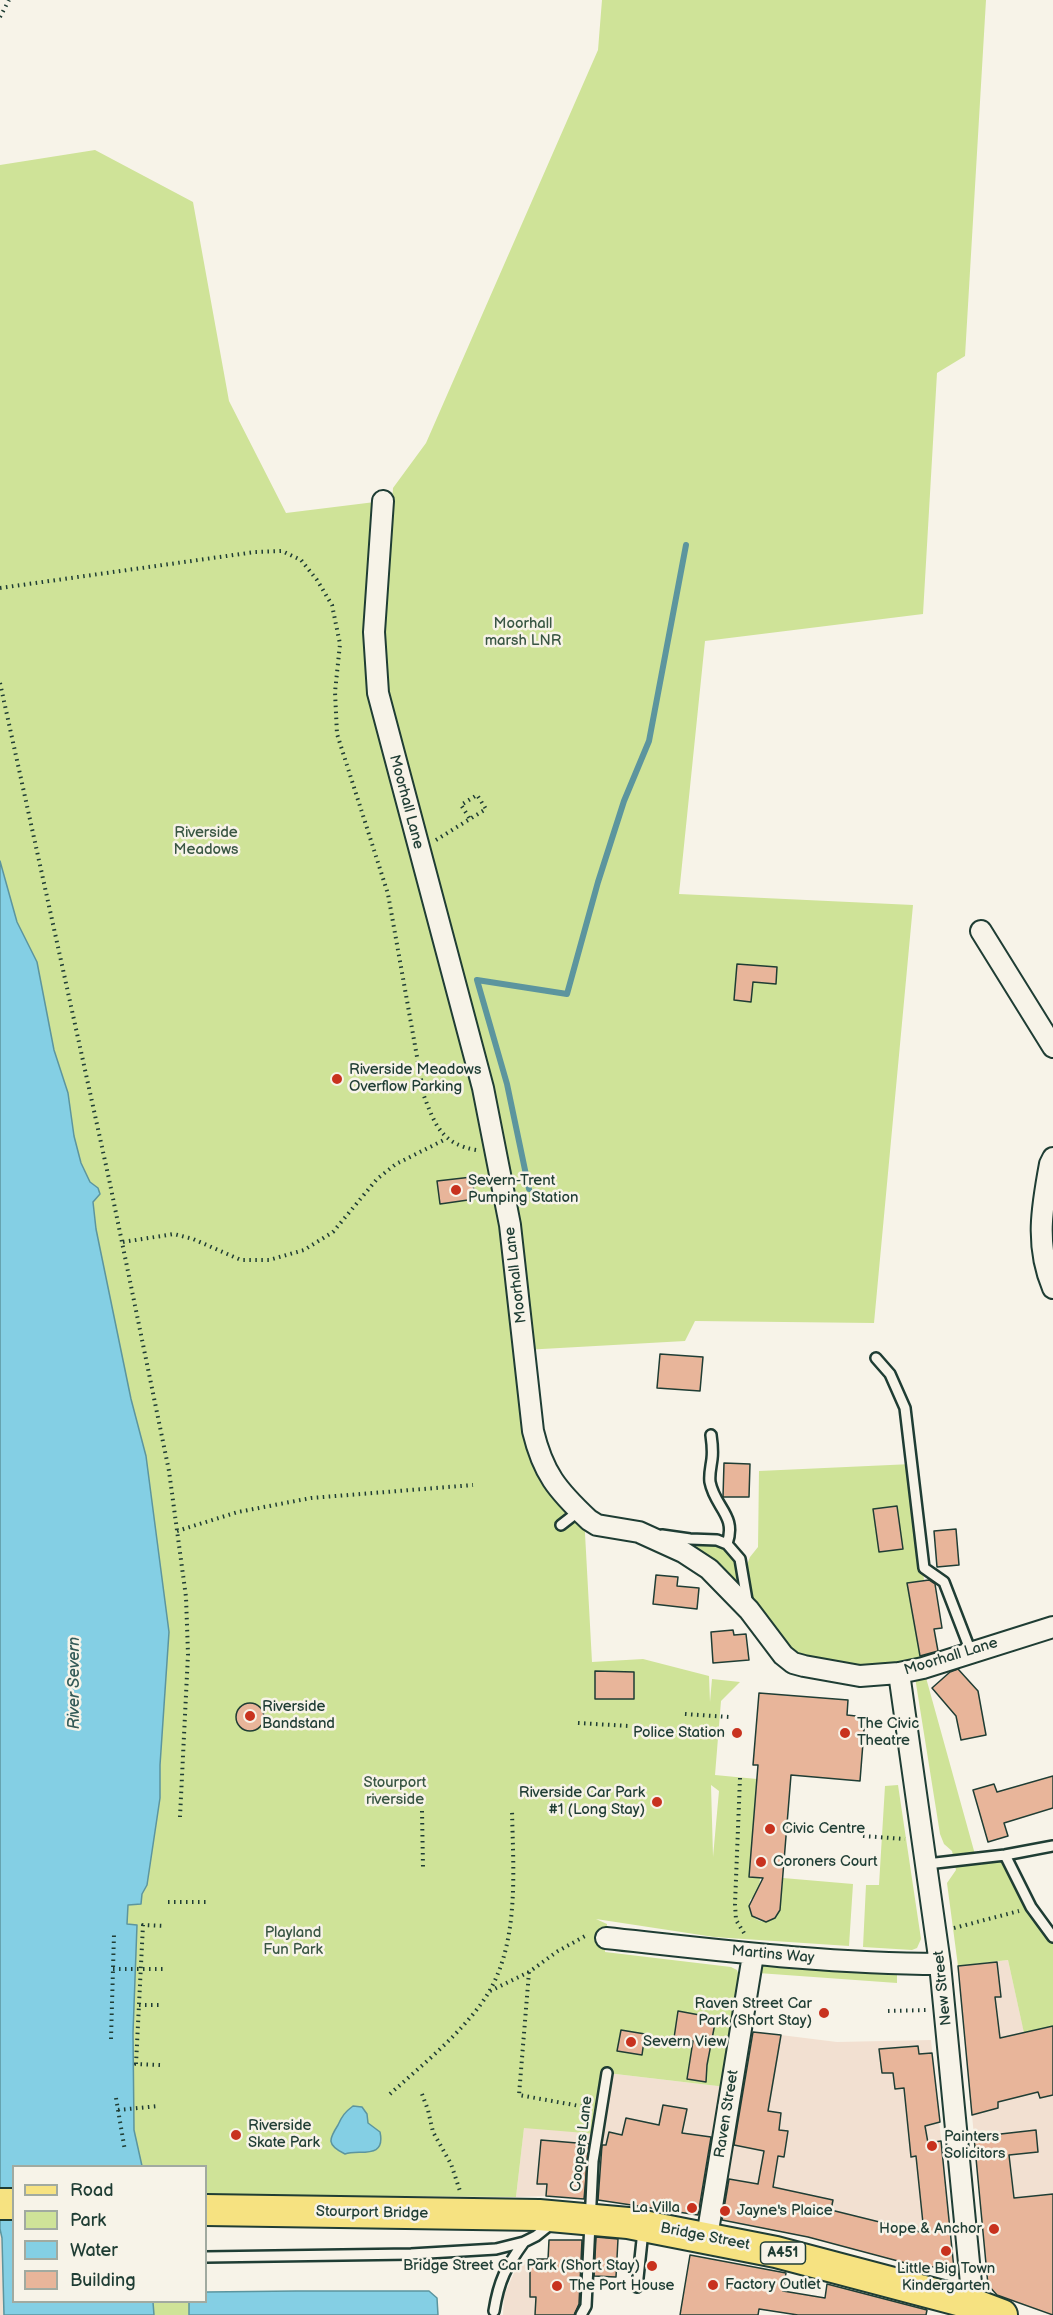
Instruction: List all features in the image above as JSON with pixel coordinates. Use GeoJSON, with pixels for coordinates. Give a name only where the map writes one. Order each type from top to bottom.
{"type":"FeatureCollection","features":[{"type":"Feature","properties":{"kind":"main road","name":"Stourport Bridge"},"geometry":{"type":"LineString","coordinates":[[207,2210],[549,2216]]}},
{"type":"Feature","properties":{"kind":"main road","name":"Bridge Street"},"geometry":{"type":"LineString","coordinates":[[549,2216],[643,2225],[776,2252],[974,2310]]}},
{"type":"Feature","properties":{"kind":"main road","name":"A451"},"geometry":{"type":"LineString","coordinates":[[974,2310],[1002,2315]]}},
{"type":"Feature","properties":{"kind":"street","name":"Moorhall Lane"},"geometry":{"type":"LineString","coordinates":[[383,501],[377,572],[375,663],[378,693],[483,1088],[510,1226],[533,1431],[539,1457],[547,1473],[579,1511],[597,1525],[639,1532],[683,1552],[709,1569],[749,1610],[783,1655],[793,1663],[860,1676],[899,1673],[1053,1627]]}},
{"type":"Feature","properties":{"kind":"street"},"geometry":{"type":"LineString","coordinates":[[981,931],[1053,1047]]}},
{"type":"Feature","properties":{"kind":"street"},"geometry":{"type":"LineString","coordinates":[[1053,1158],[1041,1212],[1040,1237],[1047,1275],[1053,1288]]}},
{"type":"Feature","properties":{"kind":"street","name":"New Street"},"geometry":{"type":"LineString","coordinates":[[899,1673],[937,1933],[974,2310]]}},
{"type":"Feature","properties":{"kind":"street","name":"Martins Way"},"geometry":{"type":"LineString","coordinates":[[598,1936],[753,1955],[897,1964],[940,1964]]}},
{"type":"Feature","properties":{"kind":"street","name":"Raven Street"},"geometry":{"type":"LineString","coordinates":[[706,2237],[753,1955]]}},
{"type":"Feature","properties":{"kind":"lane"},"geometry":{"type":"LineString","coordinates":[[876,1358],[890,1374],[904,1408],[924,1568],[944,1582],[971,1652]]}},
{"type":"Feature","properties":{"kind":"lane"},"geometry":{"type":"LineString","coordinates":[[711,1435],[712,1457],[709,1476],[711,1486],[729,1520],[731,1533],[727,1544]]}},
{"type":"Feature","properties":{"kind":"lane"},"geometry":{"type":"LineString","coordinates":[[561,1525],[579,1511]]}},
{"type":"Feature","properties":{"kind":"lane"},"geometry":{"type":"LineString","coordinates":[[639,1532],[717,1540],[727,1544],[740,1559],[749,1610]]}},
{"type":"Feature","properties":{"kind":"lane"},"geometry":{"type":"LineString","coordinates":[[927,1864],[1005,1856],[1053,1846]]}},
{"type":"Feature","properties":{"kind":"lane"},"geometry":{"type":"LineString","coordinates":[[1005,1856],[1031,1907],[1053,1937]]}},
{"type":"Feature","properties":{"kind":"lane","name":"Coopers Lane"},"geometry":{"type":"LineString","coordinates":[[581,2315],[586,2306],[593,2162],[607,2073]]}},
{"type":"Feature","properties":{"kind":"lane"},"geometry":{"type":"LineString","coordinates":[[207,2257],[411,2254],[496,2249],[524,2242],[541,2233],[549,2216]]}},
{"type":"Feature","properties":{"kind":"lane"},"geometry":{"type":"LineString","coordinates":[[637,2287],[643,2225]]}},
{"type":"Feature","properties":{"kind":"lane"},"geometry":{"type":"LineString","coordinates":[[494,2311],[498,2286],[524,2242]]}},
{"type":"Feature","properties":{"kind":"path"},"geometry":{"type":"LineString","coordinates":[[0,17],[9,0]]}},
{"type":"Feature","properties":{"kind":"path"},"geometry":{"type":"LineString","coordinates":[[0,588],[255,552],[282,551],[301,560],[318,580],[332,605],[340,645],[335,692],[337,734],[388,894],[424,1096],[433,1120],[446,1139],[466,1149],[485,1152],[496,1149]]}},
{"type":"Feature","properties":{"kind":"path"},"geometry":{"type":"LineString","coordinates":[[0,683],[123,1242],[169,1471],[186,1598],[188,1654],[180,1817]]}},
{"type":"Feature","properties":{"kind":"path"},"geometry":{"type":"LineString","coordinates":[[419,848],[429,844],[470,819],[486,809],[477,795],[461,805],[470,819]]}},
{"type":"Feature","properties":{"kind":"path"},"geometry":{"type":"LineString","coordinates":[[123,1242],[174,1234],[193,1239],[240,1260],[269,1260],[304,1251],[333,1232],[377,1179],[396,1164],[446,1139]]}},
{"type":"Feature","properties":{"kind":"path"},"geometry":{"type":"LineString","coordinates":[[177,1531],[238,1512],[311,1498],[473,1485]]}},
{"type":"Feature","properties":{"kind":"path"},"geometry":{"type":"LineString","coordinates":[[685,1714],[729,1717]]}},
{"type":"Feature","properties":{"kind":"path"},"geometry":{"type":"LineString","coordinates":[[578,1723],[629,1726]]}},
{"type":"Feature","properties":{"kind":"path"},"geometry":{"type":"LineString","coordinates":[[740,1778],[736,1913],[739,1925],[751,1940],[753,1955]]}},
{"type":"Feature","properties":{"kind":"path"},"geometry":{"type":"LineString","coordinates":[[390,2094],[448,2041],[482,2003],[497,1977],[504,1956],[512,1913],[512,1809]]}},
{"type":"Feature","properties":{"kind":"path"},"geometry":{"type":"LineString","coordinates":[[422,1811],[423,1867]]}},
{"type":"Feature","properties":{"kind":"path"},"geometry":{"type":"LineString","coordinates":[[863,1836],[889,1838]]}},
{"type":"Feature","properties":{"kind":"path"},"geometry":{"type":"LineString","coordinates":[[168,1902],[206,1902]]}},
{"type":"Feature","properties":{"kind":"path"},"geometry":{"type":"LineString","coordinates":[[937,1933],[1031,1907]]}},
{"type":"Feature","properties":{"kind":"path"},"geometry":{"type":"LineString","coordinates":[[160,2065],[136,2064],[142,1925],[165,1926]]}},
{"type":"Feature","properties":{"kind":"path"},"geometry":{"type":"LineString","coordinates":[[111,2039],[114,1935]]}},
{"type":"Feature","properties":{"kind":"path"},"geometry":{"type":"LineString","coordinates":[[489,1991],[529,1972],[558,1951],[598,1936]]}},
{"type":"Feature","properties":{"kind":"path"},"geometry":{"type":"LineString","coordinates":[[113,1969],[163,1969]]}},
{"type":"Feature","properties":{"kind":"path"},"geometry":{"type":"LineString","coordinates":[[529,1972],[519,2095],[585,2107],[587,2102],[592,2101]]}},
{"type":"Feature","properties":{"kind":"path"},"geometry":{"type":"LineString","coordinates":[[139,2005],[161,2005]]}},
{"type":"Feature","properties":{"kind":"path"},"geometry":{"type":"LineString","coordinates":[[888,2011],[945,2009]]}},
{"type":"Feature","properties":{"kind":"path"},"geometry":{"type":"LineString","coordinates":[[422,2094],[433,2132],[451,2163],[460,2191]]}},
{"type":"Feature","properties":{"kind":"path"},"geometry":{"type":"LineString","coordinates":[[116,2098],[125,2151]]}},
{"type":"Feature","properties":{"kind":"path"},"geometry":{"type":"LineString","coordinates":[[118,2110],[159,2106]]}},
{"type":"Feature","properties":{"kind":"shaded area"},"geometry":{"type":"Polygon","coordinates":[[[1008,1960],[1024,2032],[1053,2026],[1053,2315],[997,2295],[988,2285],[958,1966],[1008,1960]]]}},
{"type":"Feature","properties":{"kind":"shaded area"},"geometry":{"type":"Polygon","coordinates":[[[749,2031],[837,2042],[931,2040],[954,2269],[913,2265],[807,2237],[717,2219],[749,2031]]]}},
{"type":"Feature","properties":{"kind":"shaded area"},"geometry":{"type":"Polygon","coordinates":[[[607,2073],[726,2087],[705,2217],[612,2201],[546,2196],[516,2197],[524,2127],[607,2073]]]}},
{"type":"Feature","properties":{"kind":"shaded area"},"geometry":{"type":"Polygon","coordinates":[[[0,2228],[2,2238],[4,2315],[0,2315],[0,2228]]]}},
{"type":"Feature","properties":{"kind":"shaded area","name":"The Port House"},"geometry":{"type":"Polygon","coordinates":[[[549,2240],[590,2240],[581,2315],[503,2315],[504,2295],[519,2262],[530,2259],[548,2259],[549,2240]]]}},
{"type":"Feature","properties":{"kind":"green space"},"geometry":{"type":"Polygon","coordinates":[[[602,0],[986,0],[965,356],[937,373],[923,614],[705,641],[679,894],[913,905],[874,1323],[695,1321],[685,1341],[524,1350],[521,1331],[530,1459],[568,1505],[584,1515],[592,1662],[643,1659],[709,1676],[710,1702],[712,1679],[740,1682],[721,1701],[715,1775],[757,1779],[749,1877],[760,1878],[759,1892],[750,1900],[750,1910],[759,1920],[765,1922],[772,1920],[780,1908],[779,1898],[781,1898],[783,1878],[853,1884],[849,1946],[714,1937],[596,1919],[607,1924],[605,1952],[731,1967],[737,1970],[740,1978],[726,2087],[607,2073],[597,2134],[524,2128],[516,2197],[207,2195],[207,2165],[142,2165],[134,2130],[133,2033],[137,1926],[127,1924],[128,1905],[141,1904],[142,1894],[147,1885],[160,1798],[169,1632],[146,1456],[131,1399],[96,1229],[93,1202],[98,1188],[90,1182],[81,1163],[74,1136],[68,1093],[54,1050],[37,962],[17,922],[0,861],[0,165],[95,150],[193,202],[229,401],[286,513],[383,501],[387,573],[393,488],[426,443],[598,50],[602,0]],[[711,1785],[713,1857],[719,1791],[711,1785]]]}},
{"type":"Feature","properties":{"kind":"green space"},"geometry":{"type":"Polygon","coordinates":[[[912,1464],[924,1580],[907,1584],[920,1656],[976,1858],[1005,1855],[1053,1937],[1053,2026],[1024,2033],[1008,1960],[958,1966],[947,1883],[956,1870],[952,1851],[944,1844],[940,1834],[914,1671],[804,1666],[727,1585],[639,1532],[727,1544],[744,1573],[750,1557],[758,1547],[759,1471],[912,1464]]]}},
{"type":"Feature","properties":{"kind":"green space"},"geometry":{"type":"Polygon","coordinates":[[[898,1785],[921,1939],[917,1948],[912,1950],[863,1947],[866,1885],[879,1885],[885,1786],[898,1785]]]}},
{"type":"Feature","properties":{"kind":"green space"},"geometry":{"type":"Polygon","coordinates":[[[765,1964],[897,1973],[897,1983],[758,1973],[765,1964]]]}},
{"type":"Feature","properties":{"kind":"green space"},"geometry":{"type":"Polygon","coordinates":[[[153,2303],[189,2303],[189,2315],[154,2315],[153,2303]]]}},
{"type":"Feature","properties":{"kind":"water","name":"River Severn"},"geometry":{"type":"Polygon","coordinates":[[[0,861],[17,922],[37,962],[54,1050],[68,1093],[74,1136],[81,1163],[90,1182],[98,1188],[100,1194],[93,1202],[96,1229],[131,1399],[146,1456],[169,1632],[160,1798],[147,1885],[142,1894],[141,1904],[128,1905],[127,1924],[137,1925],[133,2033],[134,2130],[142,2165],[12,2165],[12,2303],[153,2303],[154,2315],[4,2315],[0,2229],[0,861]]]}},
{"type":"Feature","properties":{"kind":"water"},"geometry":{"type":"Polygon","coordinates":[[[353,2106],[362,2107],[367,2114],[368,2123],[380,2132],[381,2141],[375,2150],[345,2154],[332,2145],[331,2138],[335,2130],[344,2114],[353,2106]]]}},
{"type":"Feature","properties":{"kind":"water"},"geometry":{"type":"Polygon","coordinates":[[[429,2291],[437,2298],[438,2315],[189,2315],[189,2303],[207,2303],[207,2292],[429,2291]]]}},
{"type":"Feature","properties":{"kind":"building"},"geometry":{"type":"Polygon","coordinates":[[[737,964],[777,967],[776,984],[753,982],[751,1002],[734,1000],[737,964]]]}},
{"type":"Feature","properties":{"kind":"building","name":"Severn-Trent Pumping Station"},"geometry":{"type":"Polygon","coordinates":[[[472,1177],[475,1199],[440,1204],[437,1181],[472,1177]]]}},
{"type":"Feature","properties":{"kind":"building"},"geometry":{"type":"Polygon","coordinates":[[[660,1354],[703,1357],[700,1391],[657,1388],[660,1354]]]}},
{"type":"Feature","properties":{"kind":"building"},"geometry":{"type":"Polygon","coordinates":[[[724,1463],[750,1464],[749,1497],[723,1497],[724,1463]]]}},
{"type":"Feature","properties":{"kind":"building"},"geometry":{"type":"Polygon","coordinates":[[[897,1506],[903,1549],[879,1552],[873,1509],[897,1506]]]}},
{"type":"Feature","properties":{"kind":"building"},"geometry":{"type":"Polygon","coordinates":[[[956,1529],[959,1565],[937,1567],[934,1531],[956,1529]]]}},
{"type":"Feature","properties":{"kind":"building"},"geometry":{"type":"Polygon","coordinates":[[[656,1575],[678,1577],[677,1586],[699,1588],[697,1609],[653,1604],[656,1575]]]}},
{"type":"Feature","properties":{"kind":"building"},"geometry":{"type":"Polygon","coordinates":[[[929,1580],[935,1584],[942,1628],[934,1629],[938,1651],[920,1656],[907,1583],[929,1580]]]}},
{"type":"Feature","properties":{"kind":"building"},"geometry":{"type":"Polygon","coordinates":[[[733,1630],[734,1635],[746,1634],[749,1660],[713,1663],[711,1632],[733,1630]]]}},
{"type":"Feature","properties":{"kind":"building"},"geometry":{"type":"Polygon","coordinates":[[[958,1669],[978,1691],[986,1735],[961,1740],[956,1716],[932,1688],[950,1672],[958,1669]]]}},
{"type":"Feature","properties":{"kind":"building"},"geometry":{"type":"Polygon","coordinates":[[[595,1671],[634,1672],[634,1699],[595,1699],[595,1671]]]}},
{"type":"Feature","properties":{"kind":"building","name":"Civic Centre"},"geometry":{"type":"Polygon","coordinates":[[[759,1693],[848,1700],[847,1715],[865,1717],[860,1781],[791,1775],[780,1910],[775,1918],[766,1922],[752,1916],[749,1906],[763,1878],[749,1877],[758,1765],[753,1765],[759,1693]]]}},
{"type":"Feature","properties":{"kind":"building","name":"Riverside Bandstand"},"geometry":{"type":"Polygon","coordinates":[[[250,1703],[260,1707],[264,1717],[260,1727],[250,1731],[240,1727],[236,1717],[240,1707],[250,1703]]]}},
{"type":"Feature","properties":{"kind":"building"},"geometry":{"type":"Polygon","coordinates":[[[1053,1776],[1053,1808],[1004,1823],[1008,1836],[988,1842],[973,1790],[994,1784],[997,1792],[1053,1776]]]}},
{"type":"Feature","properties":{"kind":"building"},"geometry":{"type":"Polygon","coordinates":[[[997,1962],[1001,1997],[995,1997],[1000,2038],[1053,2026],[1053,2095],[1040,2098],[1038,2092],[998,2102],[998,2108],[972,2115],[958,1966],[997,1962]]]}},
{"type":"Feature","properties":{"kind":"building"},"geometry":{"type":"Polygon","coordinates":[[[678,2011],[716,2018],[706,2082],[687,2079],[693,2041],[674,2038],[678,2011]]]}},
{"type":"Feature","properties":{"kind":"building","name":"Severn View"},"geometry":{"type":"Polygon","coordinates":[[[621,2030],[645,2034],[642,2055],[617,2051],[621,2030]]]}},
{"type":"Feature","properties":{"kind":"building"},"geometry":{"type":"Polygon","coordinates":[[[753,2032],[781,2035],[768,2111],[781,2113],[779,2130],[788,2131],[784,2157],[778,2156],[773,2187],[833,2200],[831,2210],[924,2233],[916,2156],[911,2157],[904,2088],[895,2089],[893,2073],[882,2073],[879,2049],[918,2046],[919,2054],[932,2053],[940,2122],[925,2126],[928,2143],[941,2141],[954,2269],[913,2265],[808,2237],[722,2220],[729,2179],[758,2184],[764,2151],[734,2145],[753,2032]]]}},
{"type":"Feature","properties":{"kind":"building"},"geometry":{"type":"Polygon","coordinates":[[[663,2105],[687,2109],[682,2133],[711,2137],[698,2215],[598,2200],[602,2145],[606,2145],[609,2132],[622,2135],[626,2118],[659,2125],[663,2105]]]}},
{"type":"Feature","properties":{"kind":"building"},"geometry":{"type":"Polygon","coordinates":[[[1036,2130],[1038,2152],[1009,2155],[1014,2198],[1053,2194],[1053,2315],[997,2295],[988,2285],[974,2137],[1036,2130]]]}},
{"type":"Feature","properties":{"kind":"building"},"geometry":{"type":"Polygon","coordinates":[[[541,2140],[589,2144],[584,2199],[546,2196],[547,2184],[537,2184],[541,2140]]]}},
{"type":"Feature","properties":{"kind":"building"},"geometry":{"type":"Polygon","coordinates":[[[596,2237],[618,2239],[616,2277],[594,2276],[596,2237]]]}},
{"type":"Feature","properties":{"kind":"building","name":"The Port House"},"geometry":{"type":"Polygon","coordinates":[[[549,2240],[582,2240],[579,2304],[574,2315],[535,2315],[536,2297],[530,2297],[530,2259],[548,2259],[549,2240]]]}},
{"type":"Feature","properties":{"kind":"building"},"geometry":{"type":"Polygon","coordinates":[[[690,2255],[786,2273],[783,2291],[825,2298],[827,2284],[927,2310],[926,2315],[798,2315],[759,2309],[758,2315],[680,2315],[690,2255]]]}},
{"type":"Feature","properties":{"kind":"waterway"},"geometry":{"type":"LineString","coordinates":[[529,1189],[507,1084],[477,980],[567,994],[598,882],[624,801],[649,741],[686,545]]}},
{"type":"Feature","properties":{"kind":"place","name":"Riverside Meadows Overflow Parking"},"geometry":{"type":"Point","coordinates":[337,1079]}},
{"type":"Feature","properties":{"kind":"place","name":"Severn-Trent Pumping Station"},"geometry":{"type":"Point","coordinates":[456,1190]}},
{"type":"Feature","properties":{"kind":"place","name":"Riverside Bandstand"},"geometry":{"type":"Point","coordinates":[250,1716]}},
{"type":"Feature","properties":{"kind":"place","name":"Police Station"},"geometry":{"type":"Point","coordinates":[737,1733]}},
{"type":"Feature","properties":{"kind":"place","name":"The Civic Theatre"},"geometry":{"type":"Point","coordinates":[845,1733]}},
{"type":"Feature","properties":{"kind":"place","name":"Riverside Car Park #1 (Long Stay)"},"geometry":{"type":"Point","coordinates":[657,1802]}},
{"type":"Feature","properties":{"kind":"place","name":"Civic Centre"},"geometry":{"type":"Point","coordinates":[770,1829]}},
{"type":"Feature","properties":{"kind":"place","name":"Coroners Court"},"geometry":{"type":"Point","coordinates":[761,1862]}},
{"type":"Feature","properties":{"kind":"place","name":"Raven Street Car Park (Short Stay)"},"geometry":{"type":"Point","coordinates":[824,2013]}},
{"type":"Feature","properties":{"kind":"place","name":"Severn View"},"geometry":{"type":"Point","coordinates":[631,2042]}},
{"type":"Feature","properties":{"kind":"place","name":"Riverside Skate Park"},"geometry":{"type":"Point","coordinates":[236,2135]}},
{"type":"Feature","properties":{"kind":"place","name":"Painters Solicitors"},"geometry":{"type":"Point","coordinates":[932,2146]}},
{"type":"Feature","properties":{"kind":"place","name":"La Villa"},"geometry":{"type":"Point","coordinates":[692,2208]}},
{"type":"Feature","properties":{"kind":"place","name":"Jayne's Plaice"},"geometry":{"type":"Point","coordinates":[725,2211]}},
{"type":"Feature","properties":{"kind":"place","name":"Hope & Anchor"},"geometry":{"type":"Point","coordinates":[994,2229]}},
{"type":"Feature","properties":{"kind":"place","name":"Little Big Town Kindergarten"},"geometry":{"type":"Point","coordinates":[946,2251]}},
{"type":"Feature","properties":{"kind":"place","name":"Bridge Street Car Park (Short Stay)"},"geometry":{"type":"Point","coordinates":[652,2266]}},
{"type":"Feature","properties":{"kind":"place","name":"Factory Outlet"},"geometry":{"type":"Point","coordinates":[713,2285]}},
{"type":"Feature","properties":{"kind":"place","name":"The Port House"},"geometry":{"type":"Point","coordinates":[557,2286]}},
{"type":"Feature","properties":{"kind":"park label","name":"Moorhall marsh LNR"},"geometry":{"type":"Point","coordinates":[523,632]}},
{"type":"Feature","properties":{"kind":"park label","name":"Riverside Meadows"},"geometry":{"type":"Point","coordinates":[206,842]}},
{"type":"Feature","properties":{"kind":"park label","name":"Stourport riverside"},"geometry":{"type":"Point","coordinates":[395,1792]}},
{"type":"Feature","properties":{"kind":"park label","name":"Playland Fun Park"},"geometry":{"type":"Point","coordinates":[293,1942]}}]}
